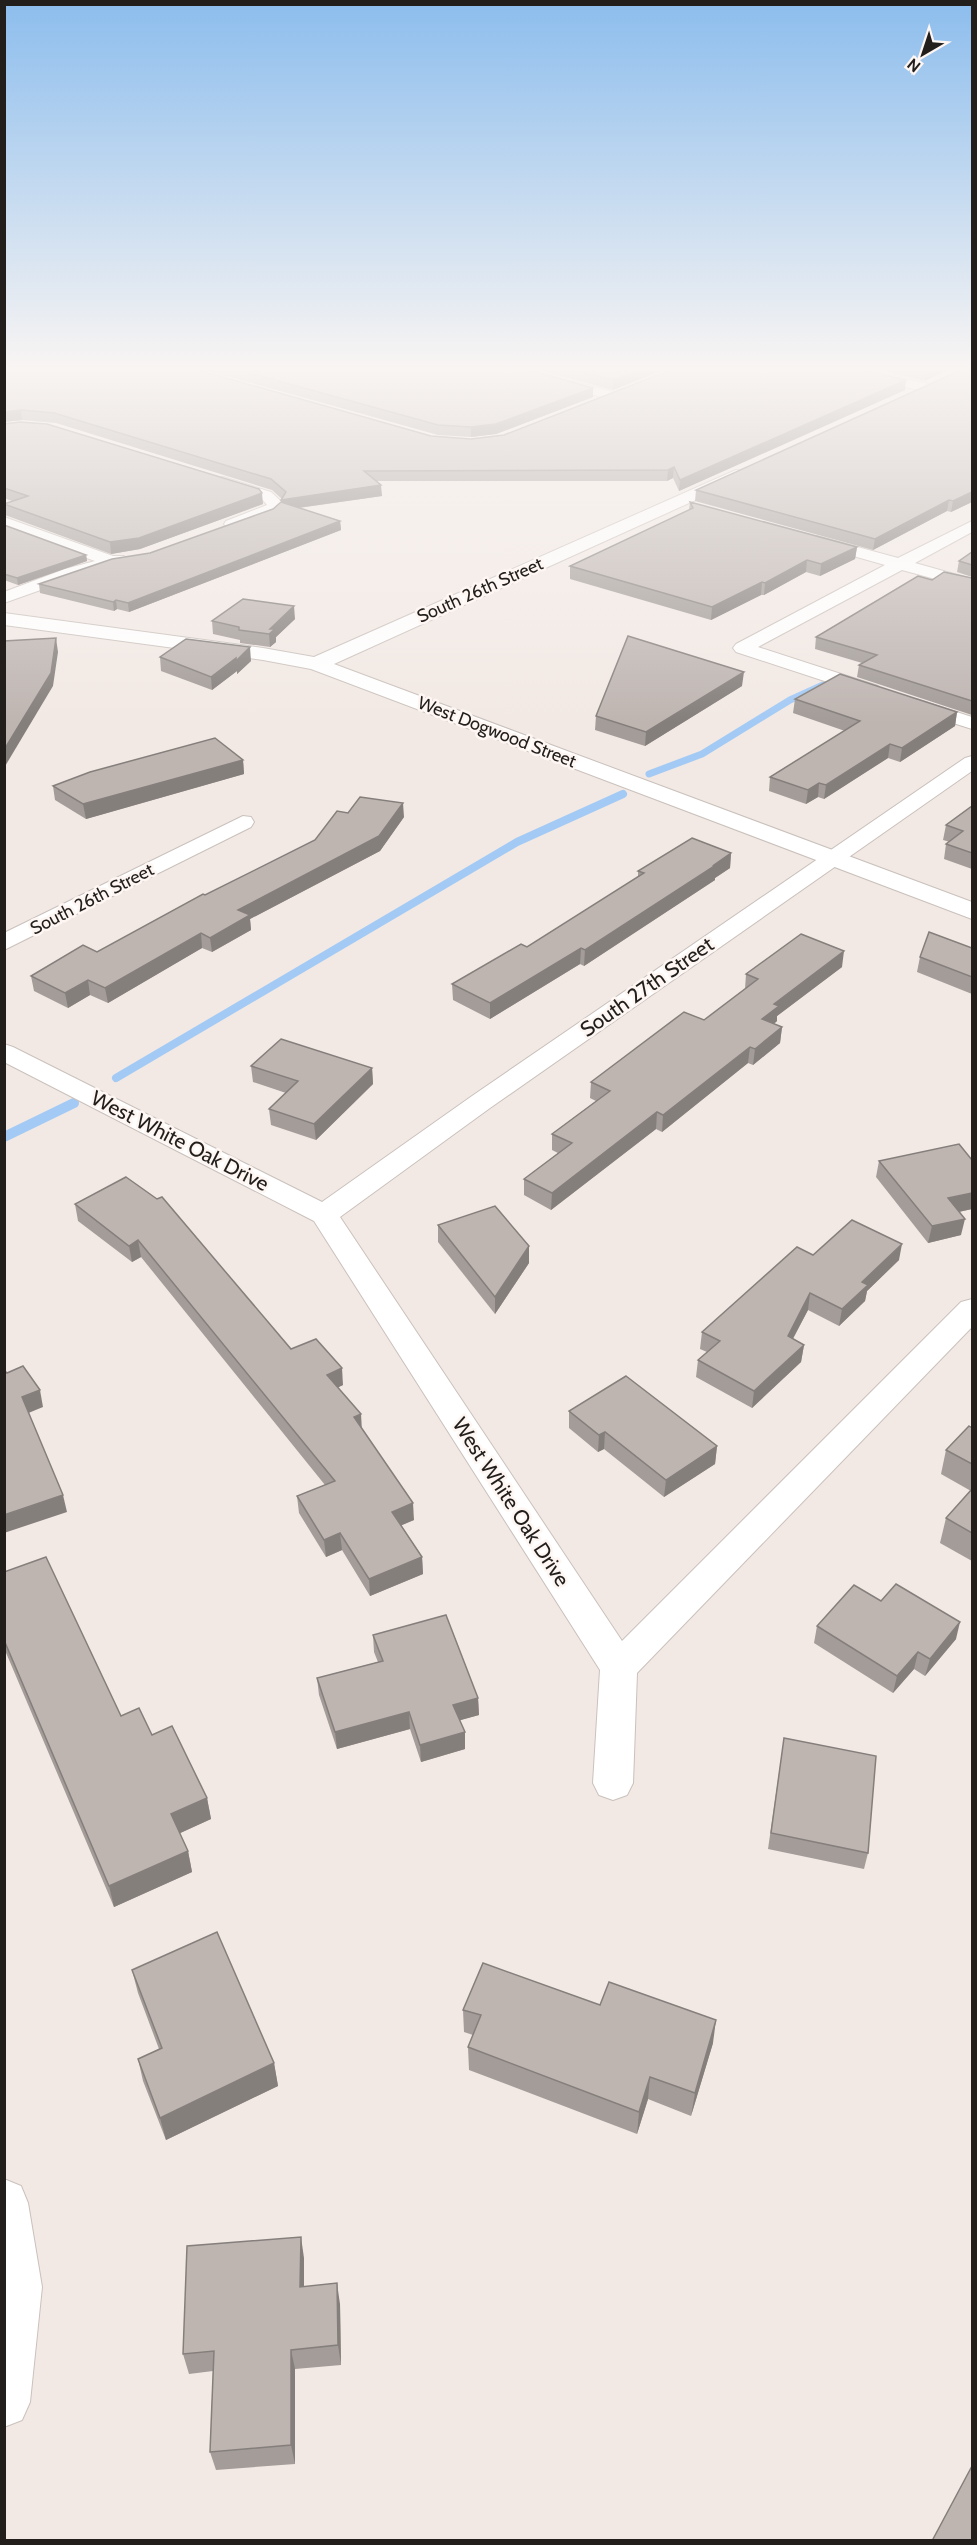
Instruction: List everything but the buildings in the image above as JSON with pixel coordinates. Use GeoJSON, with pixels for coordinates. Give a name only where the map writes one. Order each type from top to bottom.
{"type":"FeatureCollection","features":[{"type":"Feature","properties":{"kind":"street"},"geometry":{"type":"LineString","coordinates":[[222,528],[267,512],[277,505],[266,495],[234,485]]}},
{"type":"Feature","properties":{"kind":"street","name":"South 26th Street"},"geometry":{"type":"LineString","coordinates":[[316,664],[715,485]]}},
{"type":"Feature","properties":{"kind":"street"},"geometry":{"type":"LineString","coordinates":[[675,503],[698,509]]}},
{"type":"Feature","properties":{"kind":"street"},"geometry":{"type":"LineString","coordinates":[[4,522],[111,561]]}},
{"type":"Feature","properties":{"kind":"street"},"geometry":{"type":"LineString","coordinates":[[972,526],[742,648],[972,723]]}},
{"type":"Feature","properties":{"kind":"street"},"geometry":{"type":"LineString","coordinates":[[800,537],[972,584]]}},
{"type":"Feature","properties":{"kind":"street"},"geometry":{"type":"LineString","coordinates":[[4,598],[111,561],[133,558]]}},
{"type":"Feature","properties":{"kind":"street","name":"West Dogwood Street"},"geometry":{"type":"LineString","coordinates":[[4,619],[263,654],[316,664],[972,911]]}},
{"type":"Feature","properties":{"kind":"street","name":"South 27th Street"},"geometry":{"type":"LineString","coordinates":[[324,1215],[481,1102],[972,762]]}},
{"type":"Feature","properties":{"kind":"street","name":"South 26th Street"},"geometry":{"type":"LineString","coordinates":[[4,943],[243,822]]}},
{"type":"Feature","properties":{"kind":"street","name":"West White Oak Drive"},"geometry":{"type":"LineString","coordinates":[[4,1052],[324,1215],[619,1668]]}},
{"type":"Feature","properties":{"kind":"street"},"geometry":{"type":"LineString","coordinates":[[613,1782],[619,1668],[972,1309]]}},
{"type":"Feature","properties":{"kind":"street"},"geometry":{"type":"LineString","coordinates":[[4,2203],[17,2287],[4,2402]]}},
{"type":"Feature","properties":{"kind":"waterway"},"geometry":{"type":"LineString","coordinates":[[649,774],[702,754],[790,700],[823,685]]}},
{"type":"Feature","properties":{"kind":"waterway"},"geometry":{"type":"LineString","coordinates":[[116,1078],[517,842],[623,794]]}},
{"type":"Feature","properties":{"kind":"waterway"},"geometry":{"type":"LineString","coordinates":[[4,1137],[74,1103]]}}]}
